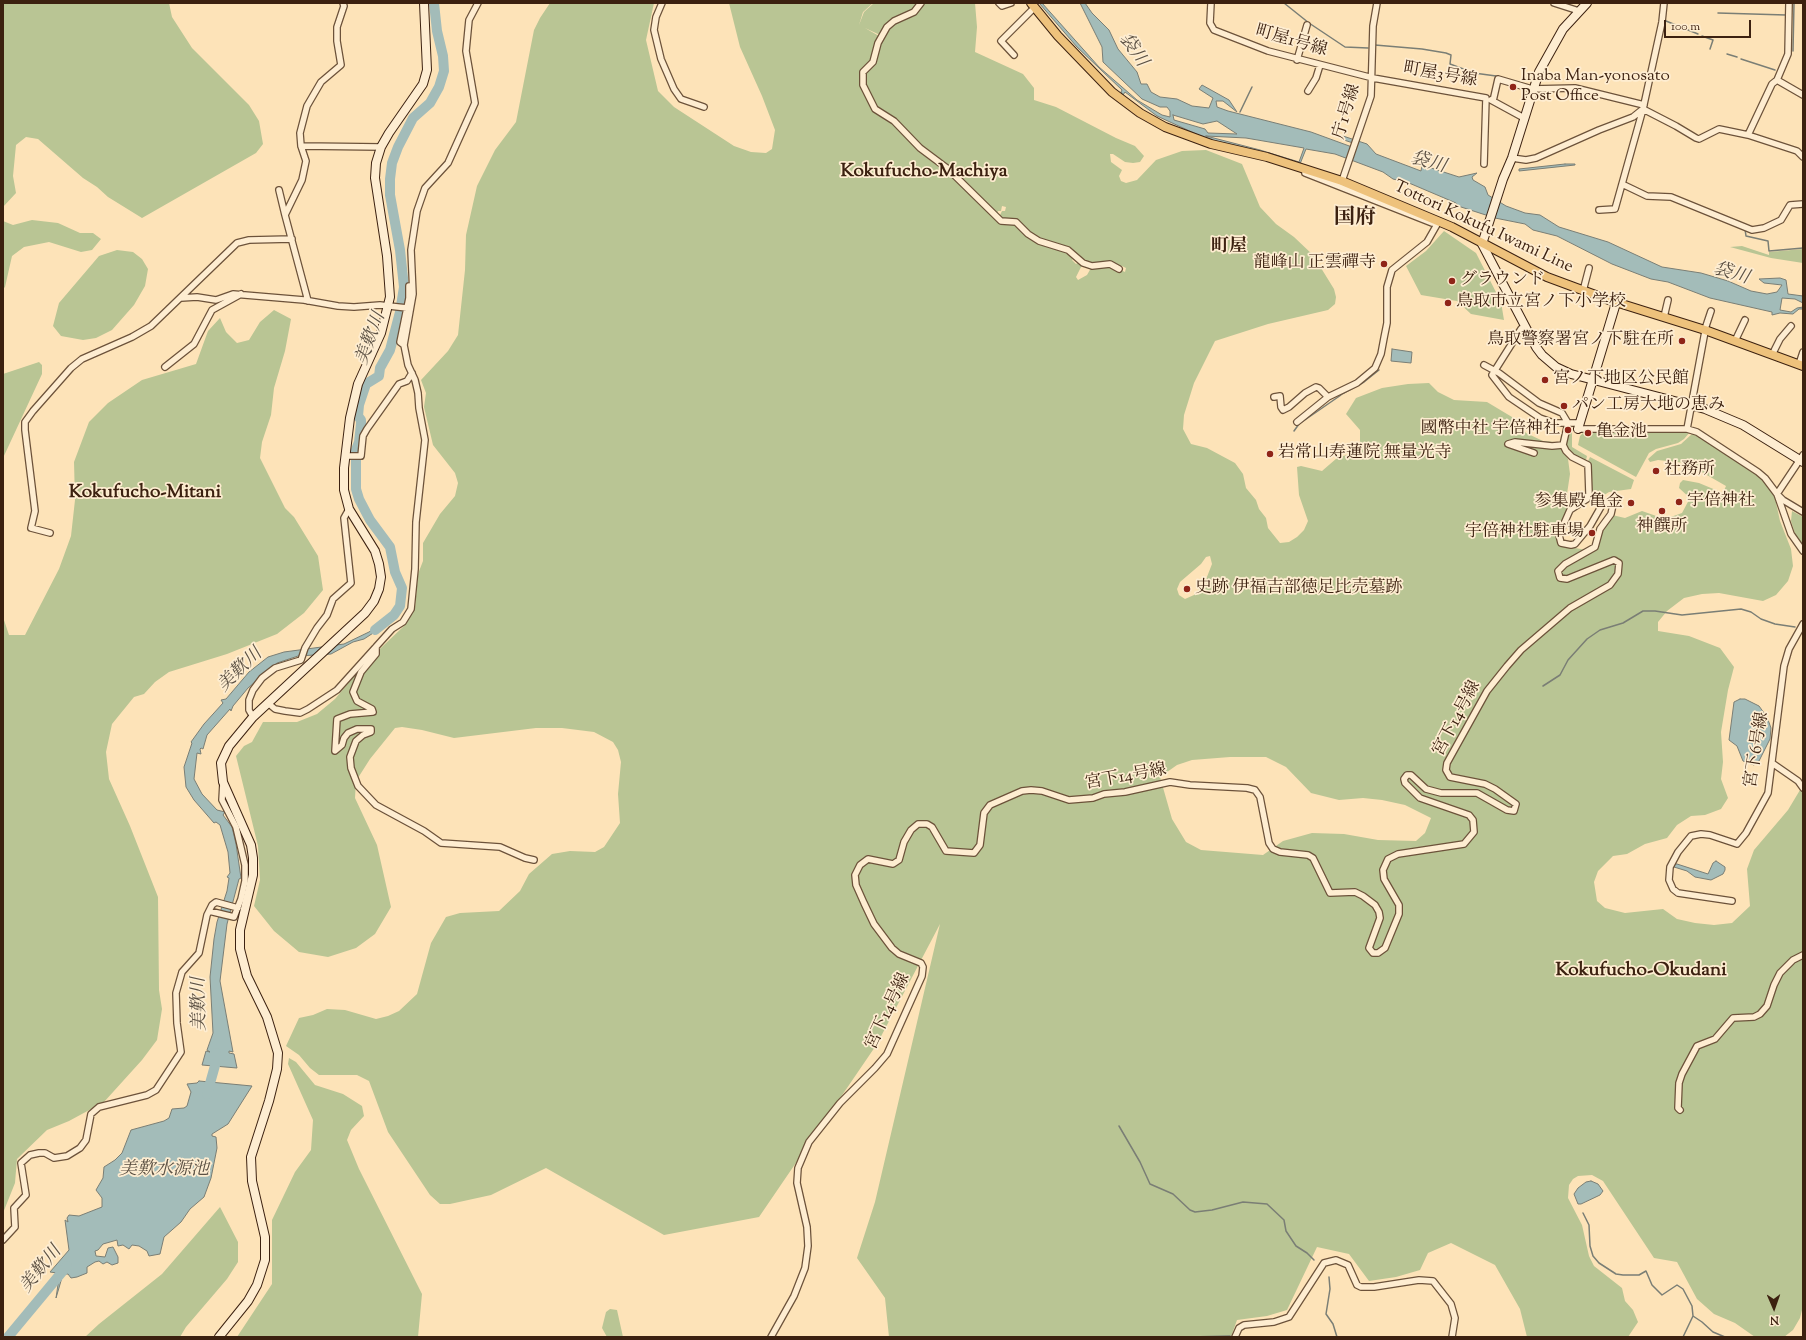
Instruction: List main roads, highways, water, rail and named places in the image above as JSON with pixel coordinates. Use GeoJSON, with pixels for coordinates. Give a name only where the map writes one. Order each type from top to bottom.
{"type":"FeatureCollection","features":[{"type":"Feature","properties":{"kind":"main road","name":"Tottori Kokufu Iwami Line"},"geometry":{"type":"LineString","coordinates":[[1032,6],[1100,81],[1124,102],[1165,127],[1195,139],[1342,178],[1482,244],[1547,277],[1616,303],[1664,316],[1801,365]]}},
{"type":"Feature","properties":{"kind":"water"},"geometry":{"type":"Polygon","coordinates":[[[1039,3],[1042,3],[1099,67],[1137,100],[1162,115],[1170,117],[1170,111],[1167,107],[1160,107],[1142,99],[1103,62],[1102,47],[1080,3],[1085,3],[1092,13],[1109,30],[1118,49],[1137,72],[1141,84],[1147,84],[1151,92],[1160,97],[1177,99],[1192,106],[1209,108],[1213,98],[1199,89],[1202,85],[1229,100],[1237,112],[1223,101],[1216,101],[1217,107],[1228,111],[1311,132],[1352,147],[1353,143],[1341,139],[1343,136],[1367,144],[1376,154],[1421,171],[1422,165],[1459,177],[1477,173],[1472,177],[1473,180],[1485,187],[1488,195],[1506,206],[1525,213],[1540,215],[1559,227],[1608,242],[1662,267],[1701,273],[1728,281],[1751,291],[1767,294],[1777,292],[1782,285],[1764,283],[1759,279],[1780,278],[1786,280],[1788,294],[1803,296],[1803,303],[1795,299],[1782,298],[1780,310],[1791,312],[1797,308],[1803,307],[1803,309],[1799,309],[1793,314],[1780,313],[1772,315],[1772,312],[1710,298],[1668,282],[1651,279],[1612,264],[1557,236],[1533,230],[1525,224],[1495,218],[1458,206],[1456,203],[1409,183],[1393,179],[1383,172],[1335,154],[1306,149],[1300,164],[1260,151],[1207,139],[1157,116],[1125,92],[1123,95],[1121,92],[1122,90],[1077,47],[1039,3]],[[1173,115],[1174,120],[1205,129],[1208,133],[1237,134],[1217,121],[1203,124],[1173,115]],[[1206,136],[1299,162],[1304,148],[1246,138],[1206,136]]]}},
{"type":"Feature","properties":{"kind":"water"},"geometry":{"type":"Polygon","coordinates":[[[1565,164],[1575,165],[1519,171],[1519,169],[1565,164]]]}},
{"type":"Feature","properties":{"kind":"water"},"geometry":{"type":"Polygon","coordinates":[[[1392,349],[1412,352],[1411,363],[1391,361],[1392,349]]]}},
{"type":"Feature","properties":{"kind":"water"},"geometry":{"type":"Polygon","coordinates":[[[384,621],[387,624],[364,639],[353,642],[331,654],[298,656],[277,663],[248,688],[233,706],[231,711],[230,709],[207,735],[203,749],[200,749],[201,754],[197,753],[194,779],[202,794],[217,810],[225,812],[223,815],[232,827],[241,878],[239,879],[227,924],[220,981],[233,1052],[229,1051],[229,1053],[234,1054],[237,1068],[202,1065],[206,1051],[210,1052],[207,1050],[213,1033],[210,977],[214,939],[217,922],[227,891],[229,878],[227,877],[230,873],[228,852],[220,825],[216,822],[214,823],[194,800],[186,787],[184,767],[192,743],[191,742],[204,724],[223,703],[221,700],[226,699],[249,672],[268,657],[284,652],[344,644],[369,632],[384,621]]]}},
{"type":"Feature","properties":{"kind":"water"},"geometry":{"type":"Polygon","coordinates":[[[1740,699],[1745,699],[1759,706],[1767,717],[1771,728],[1770,739],[1759,761],[1754,765],[1743,761],[1737,746],[1729,740],[1734,702],[1740,699]]]}},
{"type":"Feature","properties":{"kind":"water"},"geometry":{"type":"Polygon","coordinates":[[[1716,861],[1725,867],[1725,870],[1723,874],[1711,880],[1695,877],[1687,871],[1674,867],[1675,864],[1677,864],[1708,874],[1713,863],[1716,861]]]}},
{"type":"Feature","properties":{"kind":"water","name":"美歎水源池"},"geometry":{"type":"Polygon","coordinates":[[[199,1081],[252,1086],[228,1124],[212,1134],[212,1136],[216,1137],[217,1148],[211,1178],[204,1197],[190,1209],[181,1222],[164,1237],[160,1254],[149,1256],[147,1251],[139,1246],[132,1245],[129,1249],[123,1245],[118,1246],[117,1240],[103,1244],[98,1250],[95,1251],[96,1256],[105,1257],[108,1248],[113,1247],[118,1257],[118,1263],[112,1265],[107,1262],[103,1264],[99,1261],[95,1262],[87,1267],[87,1273],[77,1277],[71,1278],[68,1274],[63,1274],[56,1298],[59,1278],[57,1273],[50,1272],[69,1250],[65,1220],[68,1222],[67,1218],[69,1215],[79,1216],[102,1207],[102,1198],[96,1190],[103,1178],[104,1167],[115,1160],[122,1153],[131,1130],[164,1121],[169,1118],[172,1109],[184,1108],[187,1106],[191,1092],[187,1084],[197,1083],[199,1081]]]}},
{"type":"Feature","properties":{"kind":"water"},"geometry":{"type":"Polygon","coordinates":[[[1591,1181],[1598,1184],[1603,1191],[1600,1195],[1578,1204],[1574,1194],[1578,1188],[1586,1182],[1591,1181]]]}},
{"type":"Feature","properties":{"kind":"waterway","name":"美歎川"},"geometry":{"type":"LineString","coordinates":[[375,630],[394,615],[400,606],[402,588],[395,572],[390,547],[370,520],[359,499],[356,489],[356,450],[359,442],[361,424],[361,420],[358,416],[359,405],[366,384],[379,376],[380,368],[390,350],[400,312],[404,287],[400,250],[390,195],[390,179],[392,163],[398,147],[413,118],[430,103],[439,87],[444,71],[434,3]]}},
{"type":"Feature","properties":{"kind":"waterway"},"geometry":{"type":"LineString","coordinates":[[1284,3],[1309,23],[1345,47],[1368,48]]}},
{"type":"Feature","properties":{"kind":"waterway"},"geometry":{"type":"LineString","coordinates":[[1793,51],[1794,3]]}},
{"type":"Feature","properties":{"kind":"waterway"},"geometry":{"type":"LineString","coordinates":[[1718,13],[1786,15]]}},
{"type":"Feature","properties":{"kind":"waterway"},"geometry":{"type":"LineString","coordinates":[[1666,21],[1698,34]]}},
{"type":"Feature","properties":{"kind":"waterway"},"geometry":{"type":"LineString","coordinates":[[1702,36],[1713,40],[1710,49]]}},
{"type":"Feature","properties":{"kind":"waterway"},"geometry":{"type":"LineString","coordinates":[[1375,45],[1422,49],[1446,53],[1451,55],[1450,64],[1474,73],[1496,76]]}},
{"type":"Feature","properties":{"kind":"waterway"},"geometry":{"type":"LineString","coordinates":[[1727,54],[1737,57]]}},
{"type":"Feature","properties":{"kind":"waterway"},"geometry":{"type":"LineString","coordinates":[[1741,59],[1775,70]]}},
{"type":"Feature","properties":{"kind":"waterway"},"geometry":{"type":"LineString","coordinates":[[1577,86],[1585,88]]}},
{"type":"Feature","properties":{"kind":"waterway"},"geometry":{"type":"LineString","coordinates":[[1240,112],[1252,87]]}},
{"type":"Feature","properties":{"kind":"waterway"},"geometry":{"type":"LineString","coordinates":[[1745,229],[1746,236],[1768,241],[1769,251],[1803,248]]}},
{"type":"Feature","properties":{"kind":"waterway"},"geometry":{"type":"LineString","coordinates":[[1342,394],[1364,382],[1379,370]]}},
{"type":"Feature","properties":{"kind":"waterway"},"geometry":{"type":"LineString","coordinates":[[1294,431],[1299,424],[1341,395]]}},
{"type":"Feature","properties":{"kind":"waterway"},"geometry":{"type":"LineString","coordinates":[[1543,686],[1560,675],[1568,660],[1587,639],[1600,630],[1623,623],[1643,611],[1655,611],[1682,615],[1741,609],[1751,612],[1761,619],[1775,624],[1795,627]]}},
{"type":"Feature","properties":{"kind":"waterway","name":"美歎川"},"geometry":{"type":"LineString","coordinates":[[207,1094],[216,1062],[216,1053]]}},
{"type":"Feature","properties":{"kind":"waterway"},"geometry":{"type":"LineString","coordinates":[[1119,1126],[1140,1162],[1150,1184],[1173,1194],[1190,1210],[1195,1212],[1212,1210],[1243,1202],[1267,1204],[1284,1220],[1286,1231],[1296,1246],[1307,1253],[1314,1260]]}},
{"type":"Feature","properties":{"kind":"waterway"},"geometry":{"type":"LineString","coordinates":[[1583,1213],[1589,1225],[1590,1246],[1593,1256],[1599,1263],[1616,1274],[1639,1275],[1646,1271],[1652,1285],[1662,1295],[1677,1285],[1683,1289],[1692,1306],[1693,1316],[1683,1337]]}},
{"type":"Feature","properties":{"kind":"waterway","name":"美歎川"},"geometry":{"type":"LineString","coordinates":[[8,1337],[67,1266]]}},
{"type":"Feature","properties":{"kind":"waterway"},"geometry":{"type":"LineString","coordinates":[[1329,1277],[1330,1289],[1326,1314],[1333,1324],[1337,1337]]}},
{"type":"Feature","properties":{"kind":"waterway"},"geometry":{"type":"LineString","coordinates":[[1693,1316],[1713,1332],[1725,1337]]}},
{"type":"Feature","properties":{"kind":"waterway"},"geometry":{"type":"LineString","coordinates":[[1190,1337],[1230,1336]]}},
{"type":"Feature","properties":{"kind":"place","name":"Inaba Man-yonosato Post Office"},"geometry":{"type":"Point","coordinates":[1513,87]}},
{"type":"Feature","properties":{"kind":"place","name":"龍峰山 正雲禪寺"},"geometry":{"type":"Point","coordinates":[1384,264]}},
{"type":"Feature","properties":{"kind":"place","name":"グラウンド"},"geometry":{"type":"Point","coordinates":[1452,281]}},
{"type":"Feature","properties":{"kind":"place","name":"鳥取市立宮ノ下小学校"},"geometry":{"type":"Point","coordinates":[1448,303]}},
{"type":"Feature","properties":{"kind":"place","name":"鳥取警察署宮ノ下駐在所"},"geometry":{"type":"Point","coordinates":[1682,341]}},
{"type":"Feature","properties":{"kind":"place","name":"宮ノ下地区公民館"},"geometry":{"type":"Point","coordinates":[1545,380]}},
{"type":"Feature","properties":{"kind":"place","name":"パン工房大地の恵み"},"geometry":{"type":"Point","coordinates":[1564,406]}},
{"type":"Feature","properties":{"kind":"place","name":"國幣中社 宇倍神社"},"geometry":{"type":"Point","coordinates":[1568,430]}},
{"type":"Feature","properties":{"kind":"place","name":"亀金池"},"geometry":{"type":"Point","coordinates":[1588,433]}},
{"type":"Feature","properties":{"kind":"place","name":"岩常山寿蓮院 無量光寺"},"geometry":{"type":"Point","coordinates":[1270,454]}},
{"type":"Feature","properties":{"kind":"place","name":"社務所"},"geometry":{"type":"Point","coordinates":[1656,471]}},
{"type":"Feature","properties":{"kind":"place","name":"宇倍神社"},"geometry":{"type":"Point","coordinates":[1679,502]}},
{"type":"Feature","properties":{"kind":"place","name":"参集殿 亀金"},"geometry":{"type":"Point","coordinates":[1631,503]}},
{"type":"Feature","properties":{"kind":"place","name":"神饌所"},"geometry":{"type":"Point","coordinates":[1662,511]}},
{"type":"Feature","properties":{"kind":"place","name":"宇倍神社駐車場"},"geometry":{"type":"Point","coordinates":[1592,533]}},
{"type":"Feature","properties":{"kind":"place","name":"史跡 伊福吉部徳足比売墓跡"},"geometry":{"type":"Point","coordinates":[1187,589]}},
{"type":"Feature","properties":{"kind":"district","name":"Kokufucho-Machiya"},"geometry":{"type":"Point","coordinates":[924,173]}},
{"type":"Feature","properties":{"kind":"district","name":"国府"},"geometry":{"type":"Point","coordinates":[1355,219]}},
{"type":"Feature","properties":{"kind":"district","name":"町屋"},"geometry":{"type":"Point","coordinates":[1229,248]}},
{"type":"Feature","properties":{"kind":"district","name":"Kokufucho-Mitani"},"geometry":{"type":"Point","coordinates":[145,494]}},
{"type":"Feature","properties":{"kind":"district","name":"Kokufucho-Okudani"},"geometry":{"type":"Point","coordinates":[1641,972]}},
{"type":"Feature","properties":{"kind":"water label","name":"袋川"},"geometry":{"type":"Point","coordinates":[1132,51]}},
{"type":"Feature","properties":{"kind":"water label","name":"袋川"},"geometry":{"type":"Point","coordinates":[1428,164]}},
{"type":"Feature","properties":{"kind":"water label","name":"袋川"},"geometry":{"type":"Point","coordinates":[1731,275]}}]}
